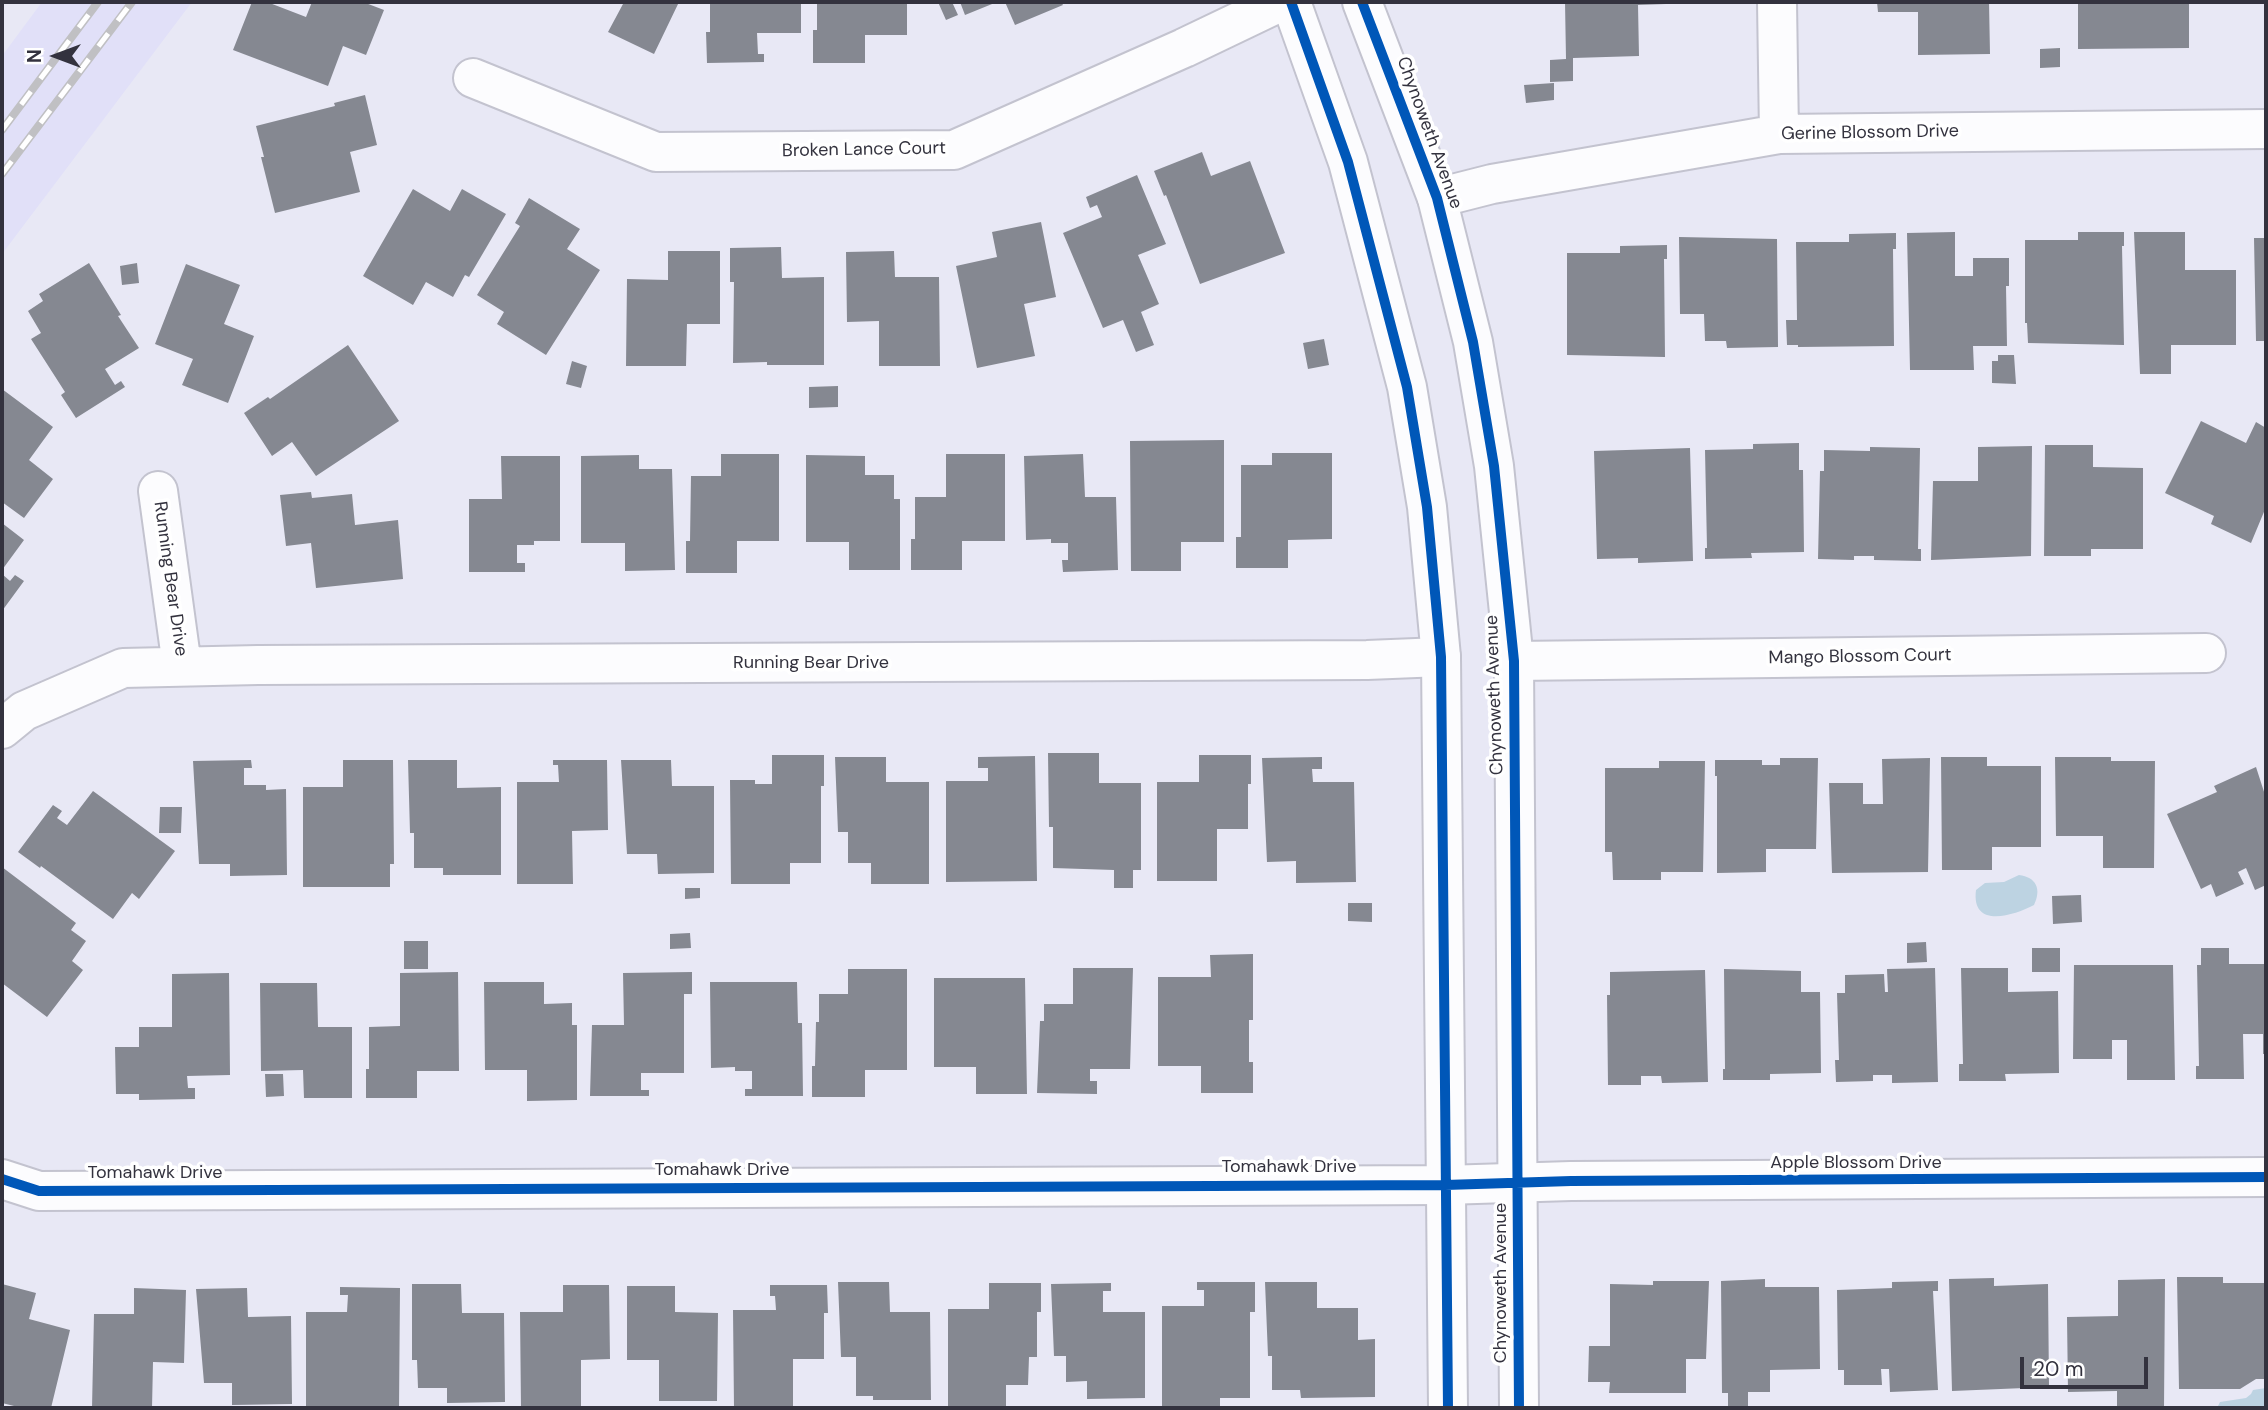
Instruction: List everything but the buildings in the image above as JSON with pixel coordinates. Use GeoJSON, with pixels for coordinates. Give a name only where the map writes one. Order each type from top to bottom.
{"type":"FeatureCollection","features":[{"type":"Feature","properties":{"kind":"street","name":"Broken Lance Court"},"geometry":{"type":"LineString","coordinates":[[473,78],[656,152],[954,150],[1184,48],[1280,2]]}},
{"type":"Feature","properties":{"kind":"street"},"geometry":{"type":"LineString","coordinates":[[1291,2],[1348,162],[1407,387],[1427,507],[1441,657],[1448,1408]]}},
{"type":"Feature","properties":{"kind":"street","name":"Chynoweth Avenue"},"geometry":{"type":"LineString","coordinates":[[1362,2],[1437,198],[1473,342],[1494,466],[1514,661],[1520,1408]]}},
{"type":"Feature","properties":{"kind":"street"},"geometry":{"type":"LineString","coordinates":[[1777,2],[1779,134]]}},
{"type":"Feature","properties":{"kind":"street","name":"Gerine Blossom Drive"},"geometry":{"type":"LineString","coordinates":[[1437,198],[1492,184],[1779,134],[2266,129]]}},
{"type":"Feature","properties":{"kind":"street","name":"Running Bear Drive"},"geometry":{"type":"LineString","coordinates":[[158,491],[182,666]]}},
{"type":"Feature","properties":{"kind":"street","name":"Mango Blossom Court"},"geometry":{"type":"LineString","coordinates":[[1514,661],[2206,653]]}},
{"type":"Feature","properties":{"kind":"street","name":"Running Bear Drive"},"geometry":{"type":"LineString","coordinates":[[2,729],[24,711],[123,668],[1367,660],[1441,657]]}},
{"type":"Feature","properties":{"kind":"street","name":"Apple Blossom Drive"},"geometry":{"type":"LineString","coordinates":[[1445,1185],[2266,1177]]}},
{"type":"Feature","properties":{"kind":"street","name":"Tomahawk Drive"},"geometry":{"type":"LineString","coordinates":[[2,1179],[39,1191],[1445,1185]]}},
{"type":"Feature","properties":{"kind":"shaded area"},"geometry":{"type":"Polygon","coordinates":[[[42,2],[192,2],[2,254],[2,56],[42,2]]]}},
{"type":"Feature","properties":{"kind":"shaded area"},"geometry":{"type":"Polygon","coordinates":[[[2019,875],[2030,878],[2036,885],[2034,905],[2015,913],[1995,916],[1980,910],[1976,902],[1976,890],[1985,883],[2004,882],[2019,875]]]}},
{"type":"Feature","properties":{"kind":"shaded area"},"geometry":{"type":"Polygon","coordinates":[[[2266,1388],[2266,1408],[2217,1408],[2220,1402],[2246,1398],[2253,1390],[2266,1388]]]}},
{"type":"Feature","properties":{"kind":"railway"},"geometry":{"type":"LineString","coordinates":[[2,130],[98,2]]}},
{"type":"Feature","properties":{"kind":"railway"},"geometry":{"type":"LineString","coordinates":[[2,174],[132,2]]}},
{"type":"Feature","properties":{"kind":"cycle path"},"geometry":{"type":"LineString","coordinates":[[1291,2],[1348,162],[1407,387],[1427,507],[1441,657],[1448,1408]]}},
{"type":"Feature","properties":{"kind":"cycle path"},"geometry":{"type":"LineString","coordinates":[[1362,2],[1437,198],[1473,342],[1494,466],[1514,661],[1519,1408]]}},
{"type":"Feature","properties":{"kind":"cycle path"},"geometry":{"type":"LineString","coordinates":[[2,1179],[39,1191],[1445,1185],[1571,1181],[2266,1177]]}}]}
